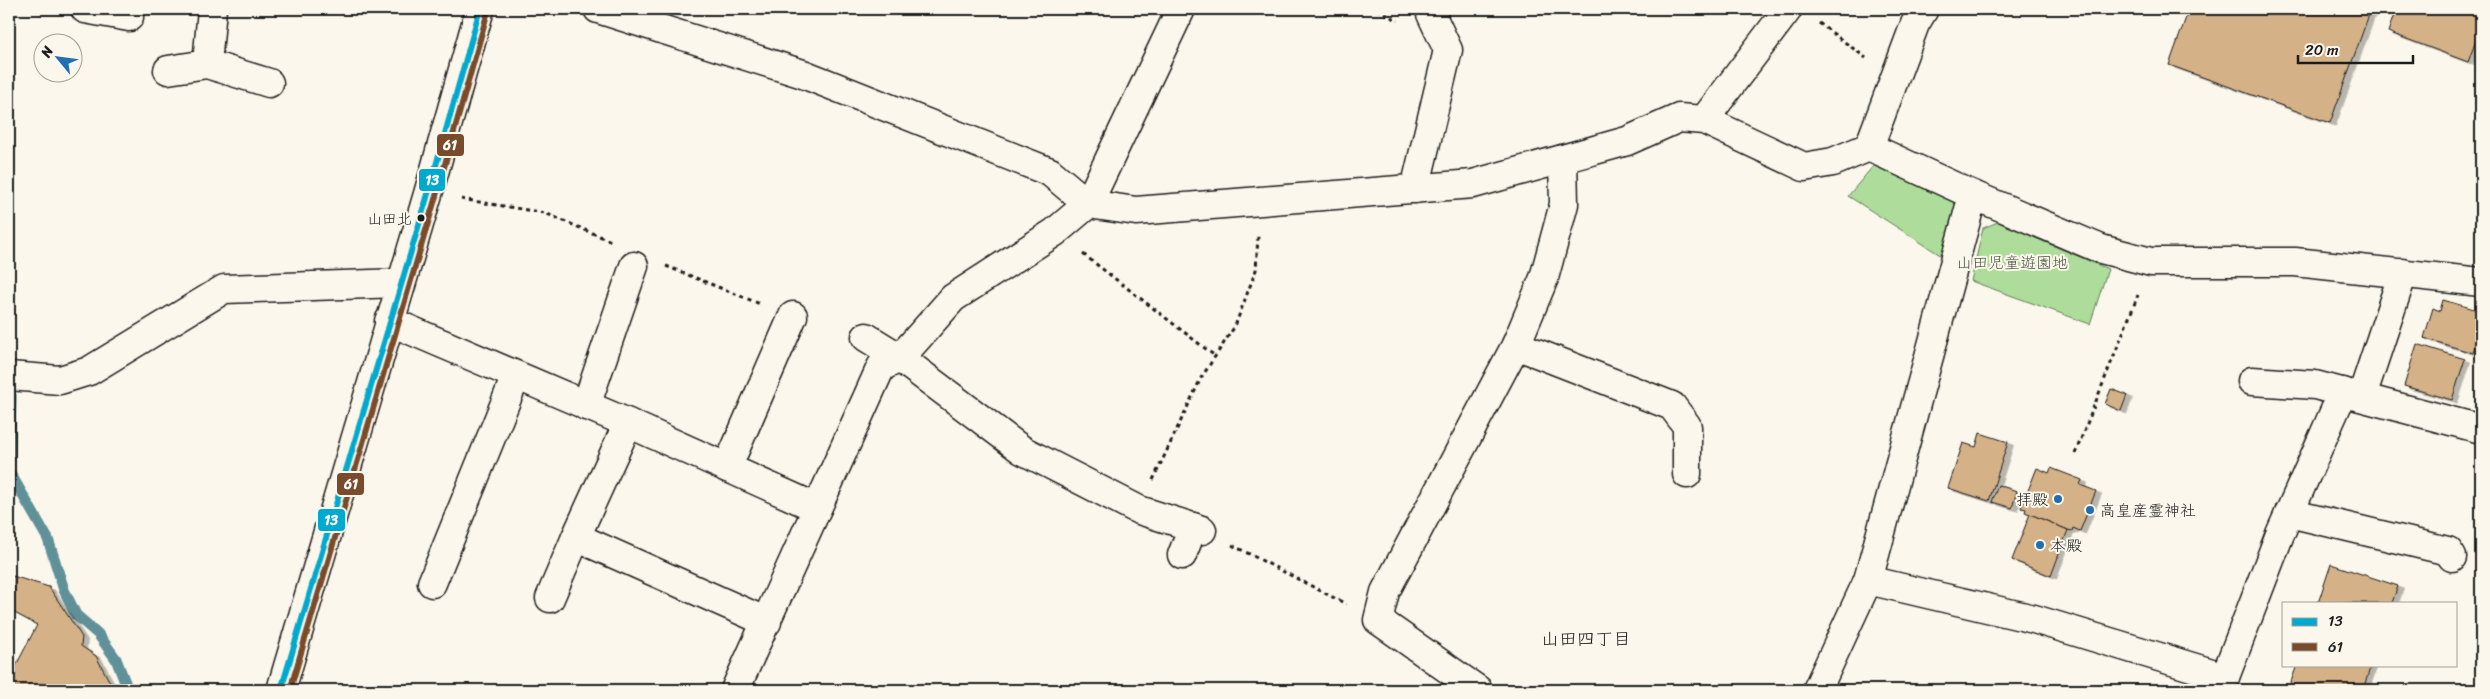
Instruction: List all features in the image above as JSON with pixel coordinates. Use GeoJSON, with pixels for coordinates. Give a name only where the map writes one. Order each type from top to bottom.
{"type":"FeatureCollection","features":[{"type":"Feature","properties":{"kind":"street"},"geometry":{"type":"LineString","coordinates":[[85,9],[129,17],[129,9]]}},
{"type":"Feature","properties":{"kind":"street"},"geometry":{"type":"LineString","coordinates":[[207,64],[212,9]]}},
{"type":"Feature","properties":{"kind":"street"},"geometry":{"type":"LineString","coordinates":[[281,690],[480,9]]}},
{"type":"Feature","properties":{"kind":"street"},"geometry":{"type":"LineString","coordinates":[[598,9],[803,74],[1050,172],[1088,204],[1136,211],[1473,184],[1627,141],[1679,118],[1704,120],[1804,166],[1833,162],[1869,146],[1915,24],[1924,9]]}},
{"type":"Feature","properties":{"kind":"street"},"geometry":{"type":"LineString","coordinates":[[735,690],[880,368],[900,358],[953,298],[1054,232],[1088,204],[1181,9]]}},
{"type":"Feature","properties":{"kind":"street"},"geometry":{"type":"LineString","coordinates":[[1416,188],[1448,50],[1431,14],[1434,9]]}},
{"type":"Feature","properties":{"kind":"street"},"geometry":{"type":"LineString","coordinates":[[1704,120],[1788,9]]}},
{"type":"Feature","properties":{"kind":"street"},"geometry":{"type":"LineString","coordinates":[[168,70],[207,64],[269,83]]}},
{"type":"Feature","properties":{"kind":"street"},"geometry":{"type":"LineString","coordinates":[[1869,146],[1974,195],[2101,249],[2152,262],[2295,262],[2481,282]]}},
{"type":"Feature","properties":{"kind":"street"},"geometry":{"type":"LineString","coordinates":[[1478,690],[1378,620],[1385,592],[1516,346],[1544,278],[1564,204],[1564,159]]}},
{"type":"Feature","properties":{"kind":"street"},"geometry":{"type":"LineString","coordinates":[[1817,690],[1868,580],[1974,195]]}},
{"type":"Feature","properties":{"kind":"street"},"geometry":{"type":"LineString","coordinates":[[586,406],[634,266]]}},
{"type":"Feature","properties":{"kind":"street"},"geometry":{"type":"LineString","coordinates":[[1868,580],[2034,619],[2222,684],[2289,514],[2352,394],[2403,273]]}},
{"type":"Feature","properties":{"kind":"street"},"geometry":{"type":"LineString","coordinates":[[9,376],[60,380],[89,371],[224,289],[400,283]]}},
{"type":"Feature","properties":{"kind":"street"},"geometry":{"type":"LineString","coordinates":[[727,468],[793,316]]}},
{"type":"Feature","properties":{"kind":"street"},"geometry":{"type":"LineString","coordinates":[[390,321],[628,423],[817,508]]}},
{"type":"Feature","properties":{"kind":"street"},"geometry":{"type":"LineString","coordinates":[[866,337],[900,358],[1022,450],[1101,501],[1139,510],[1197,528],[1182,555]]}},
{"type":"Feature","properties":{"kind":"street"},"geometry":{"type":"LineString","coordinates":[[1516,346],[1672,406],[1687,426],[1687,474]]}},
{"type":"Feature","properties":{"kind":"street"},"geometry":{"type":"LineString","coordinates":[[432,583],[516,376]]}},
{"type":"Feature","properties":{"kind":"street"},"geometry":{"type":"LineString","coordinates":[[2252,381],[2315,385],[2481,429]]}},
{"type":"Feature","properties":{"kind":"street"},"geometry":{"type":"LineString","coordinates":[[550,598],[628,423]]}},
{"type":"Feature","properties":{"kind":"street"},"geometry":{"type":"LineString","coordinates":[[2289,514],[2448,551],[2452,557]]}},
{"type":"Feature","properties":{"kind":"street"},"geometry":{"type":"LineString","coordinates":[[576,537],[767,622]]}},
{"type":"Feature","properties":{"kind":"path"},"geometry":{"type":"LineString","coordinates":[[1816,20],[1894,79]]}},
{"type":"Feature","properties":{"kind":"path"},"geometry":{"type":"LineString","coordinates":[[1139,510],[1201,378],[1235,326],[1256,270],[1259,219],[1256,202]]}},
{"type":"Feature","properties":{"kind":"path"},"geometry":{"type":"LineString","coordinates":[[1054,232],[1215,356]]}},
{"type":"Feature","properties":{"kind":"path"},"geometry":{"type":"LineString","coordinates":[[2075,454],[2152,262]]}},
{"type":"Feature","properties":{"kind":"path"},"geometry":{"type":"LineString","coordinates":[[1197,528],[1378,620]]}},
{"type":"Feature","properties":{"kind":"green space"},"geometry":{"type":"Polygon","coordinates":[[[1886,164],[1959,203],[1945,258],[1848,196],[1874,165],[1886,164]]]}},
{"type":"Feature","properties":{"kind":"green space","name":"山田児童遊園地"},"geometry":{"type":"Polygon","coordinates":[[[1998,222],[2108,269],[2090,324],[1971,281],[1983,228],[1998,222]]]}},
{"type":"Feature","properties":{"kind":"building"},"geometry":{"type":"Polygon","coordinates":[[[2189,9],[2371,9],[2330,123],[2169,65],[2189,9]]]}},
{"type":"Feature","properties":{"kind":"building"},"geometry":{"type":"Polygon","coordinates":[[[2396,9],[2481,9],[2481,27],[2468,62],[2388,32],[2396,9]]]}},
{"type":"Feature","properties":{"kind":"building"},"geometry":{"type":"Polygon","coordinates":[[[2443,300],[2481,311],[2481,325],[2473,353],[2424,338],[2433,308],[2440,311],[2443,300]]]}},
{"type":"Feature","properties":{"kind":"building"},"geometry":{"type":"Polygon","coordinates":[[[2417,344],[2465,359],[2452,400],[2404,386],[2417,344]]]}},
{"type":"Feature","properties":{"kind":"building"},"geometry":{"type":"Polygon","coordinates":[[[2111,389],[2127,395],[2121,411],[2105,404],[2111,389]]]}},
{"type":"Feature","properties":{"kind":"building"},"geometry":{"type":"Polygon","coordinates":[[[1980,433],[2008,442],[1989,501],[1948,488],[1963,443],[1976,447],[1980,433]]]}},
{"type":"Feature","properties":{"kind":"building","name":"拝殿"},"geometry":{"type":"Polygon","coordinates":[[[2037,468],[2049,473],[2051,468],[2082,480],[2080,485],[2096,491],[2080,531],[2073,528],[2072,531],[2068,530],[2025,512],[2026,509],[2021,508],[2037,468]]]}},
{"type":"Feature","properties":{"kind":"building"},"geometry":{"type":"Polygon","coordinates":[[[1998,485],[2017,491],[2012,508],[1992,502],[1998,485]]]}},
{"type":"Feature","properties":{"kind":"building","name":"本殿"},"geometry":{"type":"Polygon","coordinates":[[[2030,514],[2068,530],[2051,576],[2012,560],[2030,514]]]}},
{"type":"Feature","properties":{"kind":"building"},"geometry":{"type":"Polygon","coordinates":[[[2331,564],[2398,586],[2392,602],[2318,602],[2331,564]]]}},
{"type":"Feature","properties":{"kind":"building"},"geometry":{"type":"Polygon","coordinates":[[[9,575],[49,587],[82,637],[81,646],[96,656],[114,690],[9,690],[9,679],[37,625],[9,610],[9,575]]]}},
{"type":"Feature","properties":{"kind":"building"},"geometry":{"type":"Polygon","coordinates":[[[2297,666],[2371,666],[2363,690],[2288,690],[2297,666]]]}},
{"type":"Feature","properties":{"kind":"waterway"},"geometry":{"type":"LineString","coordinates":[[11,396],[9,471],[48,539],[64,590],[76,615],[98,634],[116,659],[128,690]]}},
{"type":"Feature","properties":{"kind":"transit line","name":"13"},"geometry":{"type":"LineString","coordinates":[[281,690],[428,194],[480,9]]}},
{"type":"Feature","properties":{"kind":"transit line","name":"61"},"geometry":{"type":"LineString","coordinates":[[290,690],[436,196],[488,11]]}},
{"type":"Feature","properties":{"kind":"place","name":"山田北"},"geometry":{"type":"Point","coordinates":[421,218]}},
{"type":"Feature","properties":{"kind":"place","name":"拝殿"},"geometry":{"type":"Point","coordinates":[2058,499]}},
{"type":"Feature","properties":{"kind":"place","name":"高皇産霊神社"},"geometry":{"type":"Point","coordinates":[2090,510]}},
{"type":"Feature","properties":{"kind":"place","name":"本殿"},"geometry":{"type":"Point","coordinates":[2040,545]}},
{"type":"Feature","properties":{"kind":"district","name":"山田四丁目"},"geometry":{"type":"Point","coordinates":[1586,639]}}]}
